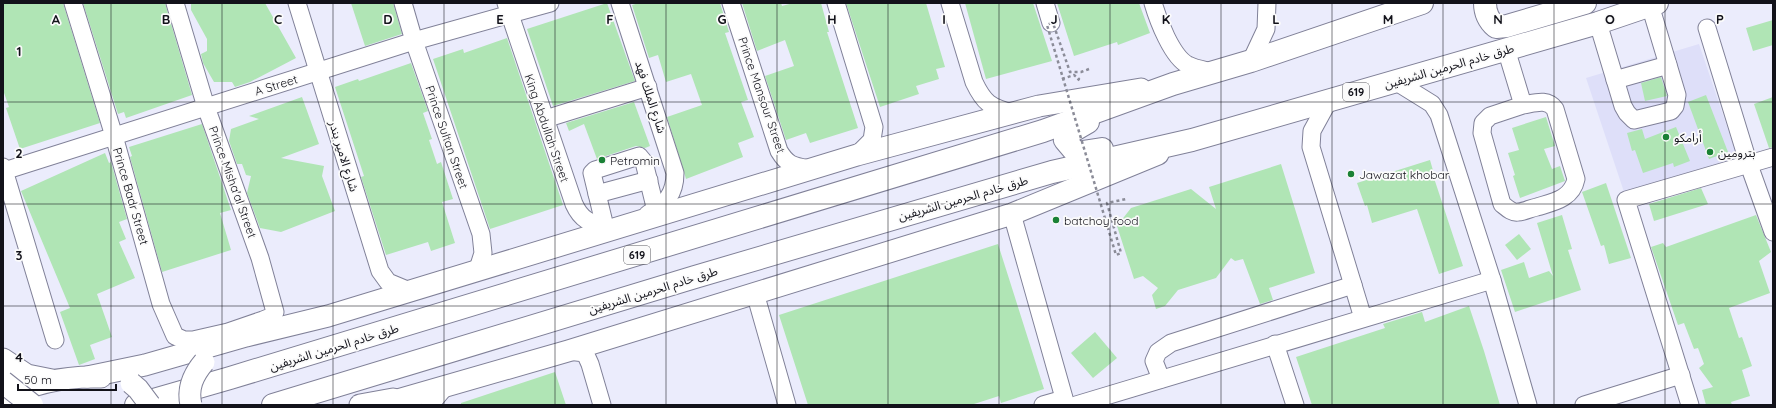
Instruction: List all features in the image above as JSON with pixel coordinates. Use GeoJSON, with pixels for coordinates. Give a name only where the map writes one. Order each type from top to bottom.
{"type":"FeatureCollection","features":[{"type":"Feature","properties":{"kind":"highway","name":"طرق خادم الحرمين الشريفين"},"geometry":{"type":"LineString","coordinates":[[136,405],[230,378],[1043,131],[1173,84],[1251,61],[1422,3]]}},
{"type":"Feature","properties":{"kind":"highway"},"geometry":{"type":"LineString","coordinates":[[1485,3],[1490,22],[1496,26],[1507,26],[1585,3]]}},
{"type":"Feature","properties":{"kind":"highway","name":"طرق خادم الحرمين الشريفين"},"geometry":{"type":"LineString","coordinates":[[273,405],[695,277],[1052,172],[1192,140],[1598,23],[1653,4]]}},
{"type":"Feature","properties":{"kind":"highway"},"geometry":{"type":"LineString","coordinates":[[1129,100],[1111,113],[1084,124],[1069,133],[1065,140],[1076,153],[1134,144],[1215,121],[1332,84],[1361,91]]}},
{"type":"Feature","properties":{"kind":"highway"},"geometry":{"type":"LineString","coordinates":[[4,397],[32,405]]}},
{"type":"Feature","properties":{"kind":"main road"},"geometry":{"type":"LineString","coordinates":[[4,397],[22,389],[52,380],[87,377],[145,365],[246,336],[328,316],[477,272],[608,229],[635,222],[656,213],[810,168],[1012,113],[1040,106],[1173,84]]}},
{"type":"Feature","properties":{"kind":"main road"},"geometry":{"type":"LineString","coordinates":[[380,405],[568,351],[1012,214],[1192,140]]}},
{"type":"Feature","properties":{"kind":"main road"},"geometry":{"type":"LineString","coordinates":[[191,405],[189,395],[192,378],[204,362],[213,357],[328,316]]}},
{"type":"Feature","properties":{"kind":"main road"},"geometry":{"type":"LineString","coordinates":[[3,359],[18,371],[27,375],[52,380]]}},
{"type":"Feature","properties":{"kind":"main road"},"geometry":{"type":"LineString","coordinates":[[87,377],[121,379],[131,383],[138,389],[150,405]]}},
{"type":"Feature","properties":{"kind":"main road"},"geometry":{"type":"LineString","coordinates":[[360,405],[407,397]]}},
{"type":"Feature","properties":{"kind":"street","name":"Prince Badr Street"},"geometry":{"type":"LineString","coordinates":[[73,3],[114,136],[161,304],[176,336],[184,340],[193,340],[228,332]]}},
{"type":"Feature","properties":{"kind":"street","name":"Prince Misha'al Street"},"geometry":{"type":"LineString","coordinates":[[175,3],[206,108],[260,258],[275,312],[272,316],[228,332]]}},
{"type":"Feature","properties":{"kind":"street","name":"شارع الامير بندر"},"geometry":{"type":"LineString","coordinates":[[297,3],[380,272],[388,282],[412,292]]}},
{"type":"Feature","properties":{"kind":"street","name":"Prince Sultan Street"},"geometry":{"type":"LineString","coordinates":[[403,3],[414,41],[481,234],[483,253],[477,272]]}},
{"type":"Feature","properties":{"kind":"street","name":"A Street"},"geometry":{"type":"LineString","coordinates":[[4,169],[206,108],[508,9],[550,3]]}},
{"type":"Feature","properties":{"kind":"street","name":"شارع الملك فهد"},"geometry":{"type":"LineString","coordinates":[[620,3],[675,174],[675,184],[672,194],[667,202],[656,213]]}},
{"type":"Feature","properties":{"kind":"street","name":"Prince Mansour Street"},"geometry":{"type":"LineString","coordinates":[[731,3],[779,151],[791,165],[810,168]]}},
{"type":"Feature","properties":{"kind":"street"},"geometry":{"type":"LineString","coordinates":[[836,3],[874,127],[872,140],[857,155]]}},
{"type":"Feature","properties":{"kind":"street"},"geometry":{"type":"LineString","coordinates":[[950,3],[979,92],[987,103],[993,108],[1012,113]]}},
{"type":"Feature","properties":{"kind":"street"},"geometry":{"type":"LineString","coordinates":[[1153,3],[1167,36],[1178,55],[1188,65],[1213,72]]}},
{"type":"Feature","properties":{"kind":"street"},"geometry":{"type":"LineString","coordinates":[[1251,61],[1266,29],[1267,3]]}},
{"type":"Feature","properties":{"kind":"street"},"geometry":{"type":"LineString","coordinates":[[1598,23],[1623,106],[1627,113],[1634,120],[1670,111],[1675,106],[1677,95],[1653,4]]}},
{"type":"Feature","properties":{"kind":"street","name":"King Abdullah Street"},"geometry":{"type":"LineString","coordinates":[[508,9],[578,212],[586,221],[608,229]]}},
{"type":"Feature","properties":{"kind":"street"},"geometry":{"type":"LineString","coordinates":[[1707,28],[1749,165],[1773,232]]}},
{"type":"Feature","properties":{"kind":"street"},"geometry":{"type":"LineString","coordinates":[[1506,49],[1523,105]]}},
{"type":"Feature","properties":{"kind":"street"},"geometry":{"type":"LineString","coordinates":[[1615,80],[1668,65]]}},
{"type":"Feature","properties":{"kind":"street"},"geometry":{"type":"LineString","coordinates":[[1395,81],[1432,104],[1439,115],[1492,280],[1528,405]]}},
{"type":"Feature","properties":{"kind":"street"},"geometry":{"type":"LineString","coordinates":[[545,119],[648,87]]}},
{"type":"Feature","properties":{"kind":"street"},"geometry":{"type":"LineString","coordinates":[[1329,100],[1312,131],[1311,147],[1363,318]]}},
{"type":"Feature","properties":{"kind":"street"},"geometry":{"type":"LineString","coordinates":[[1544,102],[1551,104],[1555,109],[1576,179],[1574,187],[1569,194],[1559,200],[1518,212],[1510,210],[1502,204],[1482,133],[1483,123],[1490,116],[1523,105],[1544,102]]}},
{"type":"Feature","properties":{"kind":"street"},"geometry":{"type":"LineString","coordinates":[[608,229],[592,173],[595,170],[639,156],[644,162],[656,213]]}},
{"type":"Feature","properties":{"kind":"street"},"geometry":{"type":"LineString","coordinates":[[1690,405],[1626,200],[1773,157]]}},
{"type":"Feature","properties":{"kind":"street"},"geometry":{"type":"LineString","coordinates":[[4,169],[55,340]]}},
{"type":"Feature","properties":{"kind":"street"},"geometry":{"type":"LineString","coordinates":[[597,194],[649,180]]}},
{"type":"Feature","properties":{"kind":"street"},"geometry":{"type":"LineString","coordinates":[[1012,214],[1069,403]]}},
{"type":"Feature","properties":{"kind":"street"},"geometry":{"type":"LineString","coordinates":[[1043,405],[1069,403],[1161,379],[1492,280]]}},
{"type":"Feature","properties":{"kind":"street"},"geometry":{"type":"LineString","coordinates":[[1161,379],[1154,361],[1158,352],[1170,343],[1353,285]]}},
{"type":"Feature","properties":{"kind":"street"},"geometry":{"type":"LineString","coordinates":[[755,293],[787,405]]}},
{"type":"Feature","properties":{"kind":"street"},"geometry":{"type":"LineString","coordinates":[[1275,344],[1295,405]]}},
{"type":"Feature","properties":{"kind":"street"},"geometry":{"type":"LineString","coordinates":[[568,351],[584,353],[590,364],[602,405]]}},
{"type":"Feature","properties":{"kind":"street"},"geometry":{"type":"LineString","coordinates":[[1584,405],[1681,375]]}},
{"type":"Feature","properties":{"kind":"street"},"geometry":{"type":"LineString","coordinates":[[430,405],[445,387]]}},
{"type":"Feature","properties":{"kind":"path"},"geometry":{"type":"LineString","coordinates":[[1048,13],[1070,72],[1081,72],[1089,69]]}},
{"type":"Feature","properties":{"kind":"path"},"geometry":{"type":"LineString","coordinates":[[1048,13],[1047,26],[1049,36],[1116,255],[1121,253],[1107,203],[1126,199]]}},
{"type":"Feature","properties":{"kind":"shaded area"},"geometry":{"type":"Polygon","coordinates":[[[1699,44],[1739,162],[1625,195],[1586,78],[1699,44]]]}},
{"type":"Feature","properties":{"kind":"building"},"geometry":{"type":"Polygon","coordinates":[[[3,3],[63,3],[100,123],[20,149],[6,108],[9,107],[3,90],[3,3]]]}},
{"type":"Feature","properties":{"kind":"building"},"geometry":{"type":"Polygon","coordinates":[[[83,3],[165,3],[192,95],[126,118],[124,112],[118,114],[83,3]]]}},
{"type":"Feature","properties":{"kind":"building"},"geometry":{"type":"Polygon","coordinates":[[[191,3],[265,3],[296,58],[250,82],[235,87],[232,82],[214,82],[203,63],[201,54],[207,51],[207,39],[191,10],[191,3]]]}},
{"type":"Feature","properties":{"kind":"building"},"geometry":{"type":"Polygon","coordinates":[[[351,3],[393,3],[402,34],[365,46],[351,3]]]}},
{"type":"Feature","properties":{"kind":"building"},"geometry":{"type":"Polygon","coordinates":[[[607,3],[635,81],[553,106],[527,29],[607,3]]]}},
{"type":"Feature","properties":{"kind":"building"},"geometry":{"type":"Polygon","coordinates":[[[639,3],[720,3],[729,32],[725,33],[748,100],[741,102],[754,137],[738,143],[743,157],[686,179],[667,117],[702,105],[691,74],[666,82],[658,55],[649,58],[632,5],[639,3]]]}},
{"type":"Feature","properties":{"kind":"building"},"geometry":{"type":"Polygon","coordinates":[[[742,3],[781,3],[782,6],[793,3],[821,3],[829,32],[827,32],[858,128],[810,143],[806,133],[786,140],[765,76],[794,66],[785,40],[757,51],[742,3]]]}},
{"type":"Feature","properties":{"kind":"building"},"geometry":{"type":"Polygon","coordinates":[[[846,3],[926,3],[945,67],[936,69],[939,79],[916,86],[919,94],[880,107],[846,3]]]}},
{"type":"Feature","properties":{"kind":"building"},"geometry":{"type":"Polygon","coordinates":[[[965,3],[1033,3],[1052,61],[986,79],[965,3]]]}},
{"type":"Feature","properties":{"kind":"building"},"geometry":{"type":"Polygon","coordinates":[[[1057,3],[1139,3],[1150,33],[1118,45],[1117,42],[1074,56],[1057,3]]]}},
{"type":"Feature","properties":{"kind":"building"},"geometry":{"type":"Polygon","coordinates":[[[1773,20],[1773,45],[1753,51],[1746,28],[1773,20]]]}},
{"type":"Feature","properties":{"kind":"building"},"geometry":{"type":"Polygon","coordinates":[[[507,38],[563,205],[490,229],[433,59],[463,49],[464,53],[507,38]]]}},
{"type":"Feature","properties":{"kind":"building"},"geometry":{"type":"Polygon","coordinates":[[[411,63],[428,111],[423,113],[432,139],[429,140],[437,164],[441,162],[453,199],[442,202],[455,243],[431,251],[428,242],[386,255],[361,177],[364,176],[335,87],[358,79],[359,81],[411,63]]]}},
{"type":"Feature","properties":{"kind":"building"},"geometry":{"type":"Polygon","coordinates":[[[1661,77],[1667,96],[1645,101],[1641,83],[1661,77]]]}},
{"type":"Feature","properties":{"kind":"building"},"geometry":{"type":"Polygon","coordinates":[[[1706,95],[1728,152],[1709,159],[1688,102],[1706,95]]]}},
{"type":"Feature","properties":{"kind":"building"},"geometry":{"type":"Polygon","coordinates":[[[302,97],[319,144],[281,158],[324,166],[322,176],[335,211],[281,232],[260,228],[247,193],[251,176],[246,175],[242,164],[237,164],[229,141],[231,129],[259,119],[249,116],[302,97]]]}},
{"type":"Feature","properties":{"kind":"building"},"geometry":{"type":"Polygon","coordinates":[[[1773,97],[1773,147],[1769,148],[1754,104],[1773,97]]]}},
{"type":"Feature","properties":{"kind":"building"},"geometry":{"type":"Polygon","coordinates":[[[634,102],[650,146],[645,148],[636,146],[597,159],[584,124],[569,131],[566,123],[634,102]]]}},
{"type":"Feature","properties":{"kind":"building"},"geometry":{"type":"Polygon","coordinates":[[[1546,117],[1555,146],[1544,149],[1552,169],[1560,166],[1565,181],[1520,198],[1508,153],[1519,150],[1512,128],[1546,117]]]}},
{"type":"Feature","properties":{"kind":"building"},"geometry":{"type":"Polygon","coordinates":[[[202,124],[231,210],[220,213],[231,250],[162,272],[130,157],[132,156],[129,147],[202,124]]]}},
{"type":"Feature","properties":{"kind":"building"},"geometry":{"type":"Polygon","coordinates":[[[1676,127],[1690,161],[1674,167],[1673,163],[1643,173],[1635,150],[1632,151],[1627,133],[1642,129],[1645,139],[1676,127]]]}},
{"type":"Feature","properties":{"kind":"building"},"geometry":{"type":"Polygon","coordinates":[[[105,153],[109,163],[111,162],[127,219],[119,222],[126,239],[119,242],[135,278],[97,294],[112,337],[90,345],[95,359],[79,365],[60,312],[70,308],[21,191],[105,153]]]}},
{"type":"Feature","properties":{"kind":"building"},"geometry":{"type":"Polygon","coordinates":[[[1430,160],[1433,175],[1463,266],[1439,274],[1417,209],[1372,223],[1367,205],[1365,206],[1357,183],[1430,160]]]}},
{"type":"Feature","properties":{"kind":"building"},"geometry":{"type":"Polygon","coordinates":[[[1281,164],[1315,273],[1269,288],[1273,300],[1260,304],[1243,259],[1235,261],[1231,258],[1216,278],[1178,290],[1165,306],[1156,309],[1152,295],[1158,288],[1143,276],[1134,279],[1117,226],[1131,208],[1191,189],[1216,209],[1209,187],[1281,164]]]}},
{"type":"Feature","properties":{"kind":"building"},"geometry":{"type":"Polygon","coordinates":[[[1606,183],[1631,258],[1609,264],[1604,245],[1601,246],[1582,192],[1606,183]]]}},
{"type":"Feature","properties":{"kind":"building"},"geometry":{"type":"Polygon","coordinates":[[[1701,188],[1708,204],[1654,221],[1649,204],[1701,188]]]}},
{"type":"Feature","properties":{"kind":"building"},"geometry":{"type":"Polygon","coordinates":[[[1562,215],[1572,249],[1568,250],[1581,290],[1515,312],[1501,270],[1524,262],[1529,278],[1549,271],[1553,276],[1537,223],[1562,215]]]}},
{"type":"Feature","properties":{"kind":"building"},"geometry":{"type":"Polygon","coordinates":[[[1756,215],[1771,252],[1759,261],[1770,293],[1729,308],[1739,338],[1742,337],[1752,366],[1742,370],[1750,396],[1731,402],[1732,405],[1706,405],[1702,390],[1713,387],[1699,368],[1704,364],[1698,348],[1694,349],[1684,323],[1678,325],[1651,247],[1663,243],[1666,247],[1756,215]]]}},
{"type":"Feature","properties":{"kind":"building"},"geometry":{"type":"Polygon","coordinates":[[[1519,234],[1531,249],[1517,260],[1505,245],[1519,234]]]}},
{"type":"Feature","properties":{"kind":"building"},"geometry":{"type":"Polygon","coordinates":[[[998,244],[1044,389],[1001,403],[999,396],[971,405],[808,405],[779,315],[998,244]]]}},
{"type":"Feature","properties":{"kind":"building"},"geometry":{"type":"Polygon","coordinates":[[[1469,306],[1500,405],[1312,405],[1296,357],[1385,328],[1383,324],[1422,312],[1425,322],[1469,306]]]}},
{"type":"Feature","properties":{"kind":"building"},"geometry":{"type":"Polygon","coordinates":[[[1095,332],[1117,358],[1093,378],[1071,353],[1095,332]]]}},
{"type":"Feature","properties":{"kind":"building"},"geometry":{"type":"Polygon","coordinates":[[[555,372],[566,405],[461,405],[461,403],[555,372]]]}},
{"type":"Feature","properties":{"kind":"place","name":"أرامكو"},"geometry":{"type":"Point","coordinates":[1666,137]}},
{"type":"Feature","properties":{"kind":"place","name":"بترومين"},"geometry":{"type":"Point","coordinates":[1710,152]}},
{"type":"Feature","properties":{"kind":"place","name":"Petromin"},"geometry":{"type":"Point","coordinates":[602,160]}},
{"type":"Feature","properties":{"kind":"place","name":"Jawazat khobar"},"geometry":{"type":"Point","coordinates":[1351,174]}},
{"type":"Feature","properties":{"kind":"place","name":"batchoy food"},"geometry":{"type":"Point","coordinates":[1056,220]}}]}
